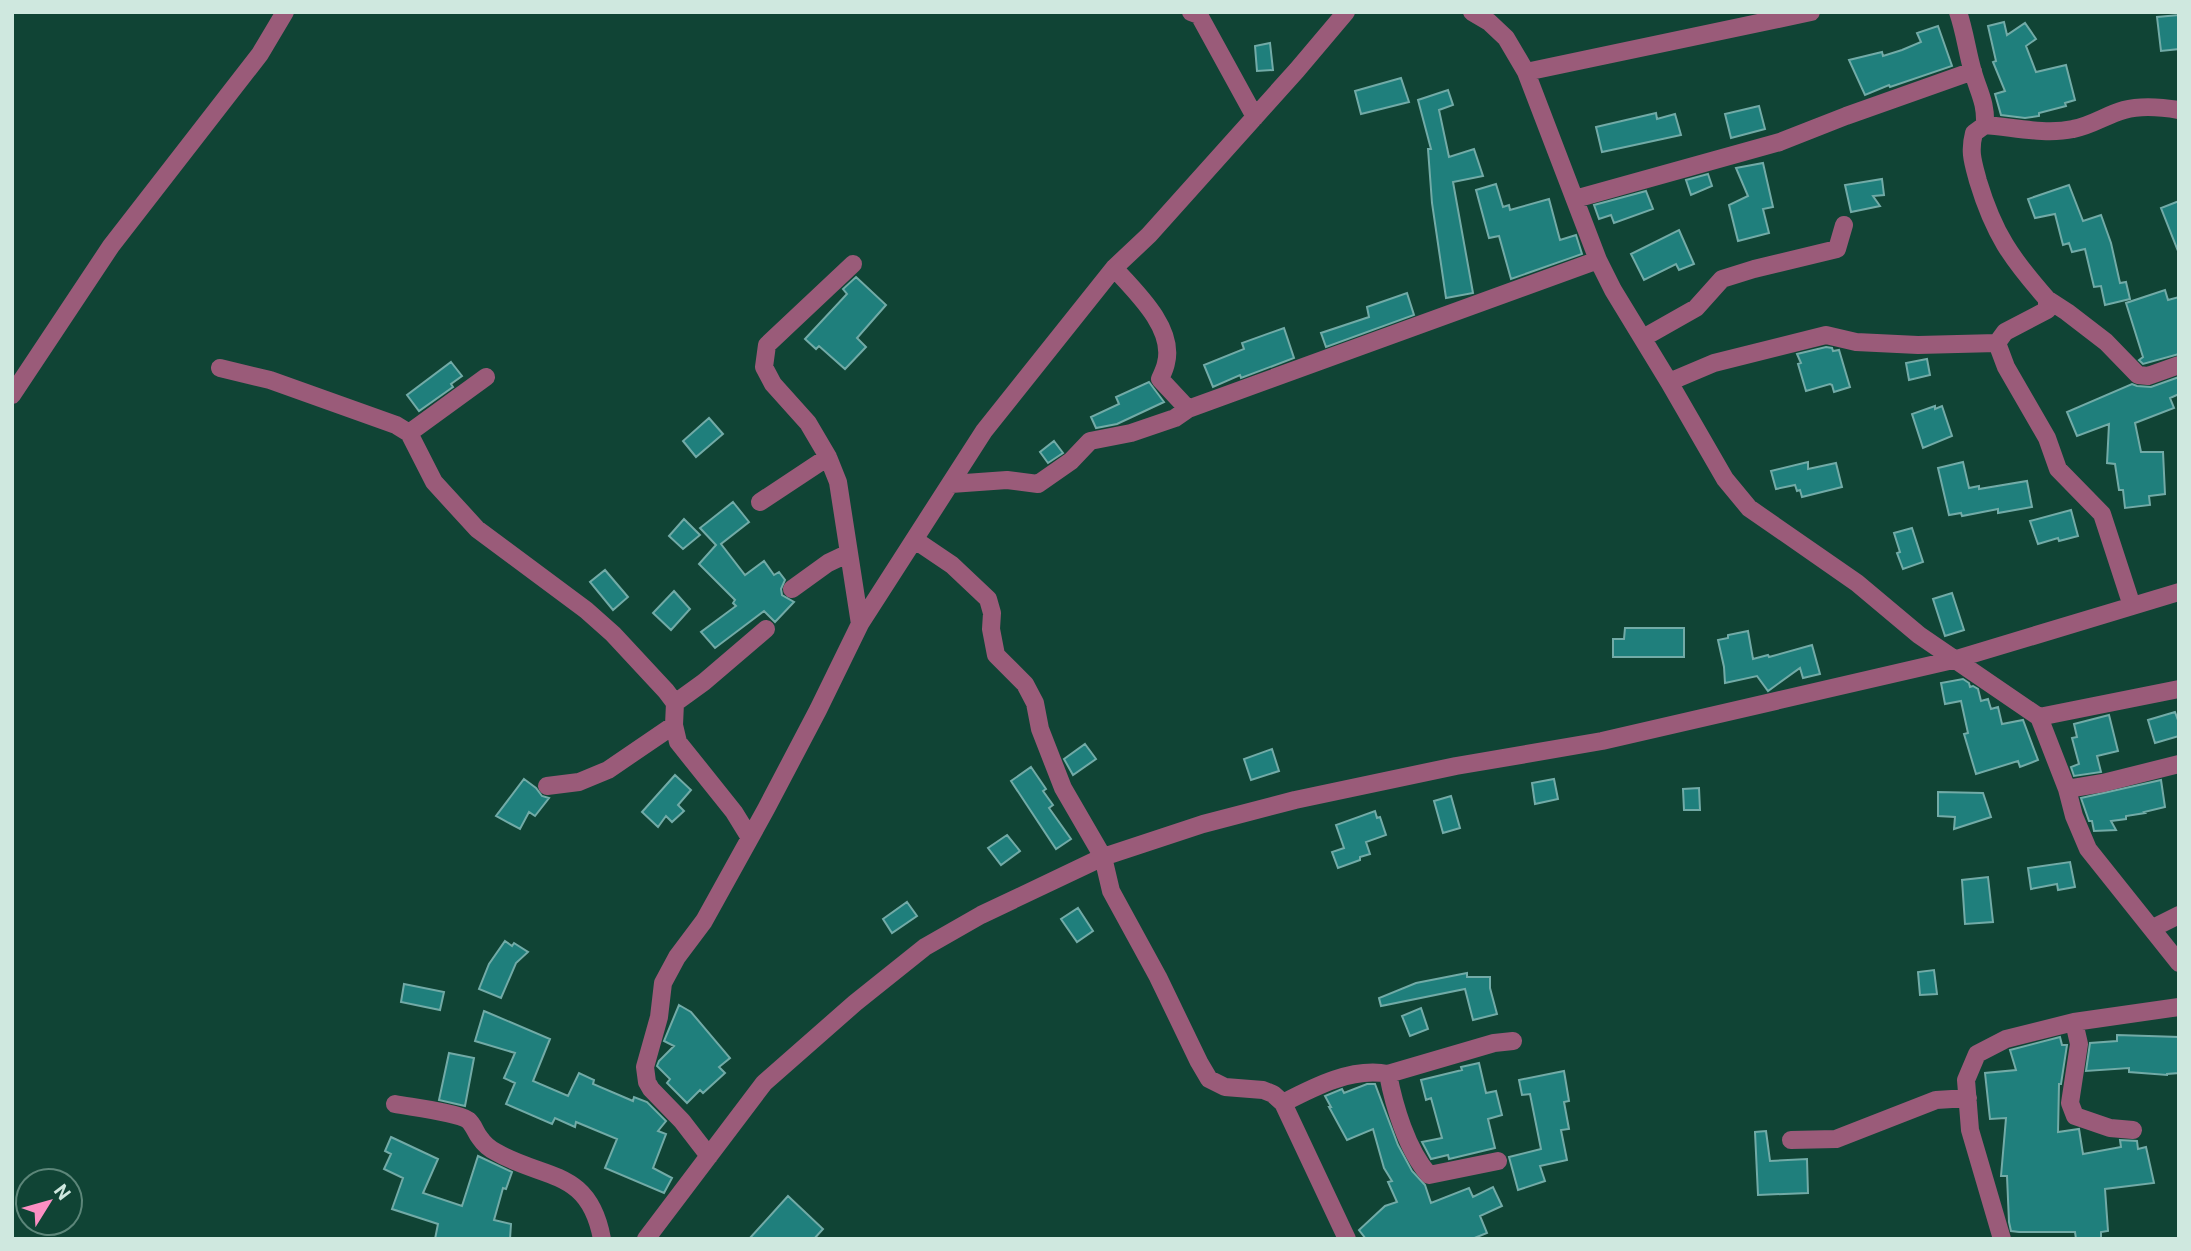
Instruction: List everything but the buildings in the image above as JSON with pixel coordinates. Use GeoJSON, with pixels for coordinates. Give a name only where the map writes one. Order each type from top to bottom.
{"type":"FeatureCollection","features":[{"type":"Feature","properties":{"kind":"street"},"geometry":{"type":"LineString","coordinates":[[12,395],[111,246],[260,54],[285,12]]}},
{"type":"Feature","properties":{"kind":"street"},"geometry":{"type":"LineString","coordinates":[[1191,12],[1199,15],[1255,117]]}},
{"type":"Feature","properties":{"kind":"street"},"geometry":{"type":"LineString","coordinates":[[709,1156],[647,1082],[645,1067],[659,1017],[663,983],[677,957],[704,921],[750,838],[860,624],[984,431],[1114,268],[1149,235],[1346,12]]}},
{"type":"Feature","properties":{"kind":"street"},"geometry":{"type":"LineString","coordinates":[[1472,12],[1489,22],[1506,38],[1526,72],[1598,260],[1725,479],[1749,508],[1857,583],[1919,635],[2039,717],[2088,849],[2179,963]]}},
{"type":"Feature","properties":{"kind":"street"},"geometry":{"type":"LineString","coordinates":[[1526,72],[1811,12]]}},
{"type":"Feature","properties":{"kind":"street"},"geometry":{"type":"LineString","coordinates":[[1958,12],[1986,109],[1984,125]]}},
{"type":"Feature","properties":{"kind":"street"},"geometry":{"type":"LineString","coordinates":[[1575,199],[1780,142],[1973,71]]}},
{"type":"Feature","properties":{"kind":"street"},"geometry":{"type":"LineString","coordinates":[[2179,110],[2143,107],[2122,110],[2102,120],[2070,130],[1984,125],[1974,133],[1970,148],[1986,207],[2001,240],[2047,299],[2106,342],[2138,375],[2148,376],[2179,365]]}},
{"type":"Feature","properties":{"kind":"street"},"geometry":{"type":"LineString","coordinates":[[1643,338],[1696,308],[1722,279],[1837,250],[1844,225]]}},
{"type":"Feature","properties":{"kind":"street"},"geometry":{"type":"LineString","coordinates":[[951,484],[1007,480],[1038,484],[1071,461],[1090,441],[1131,433],[1175,418],[1188,409],[1598,260]]}},
{"type":"Feature","properties":{"kind":"street"},"geometry":{"type":"LineString","coordinates":[[853,264],[767,345],[764,367],[773,384],[808,422],[828,457],[838,482],[860,624]]}},
{"type":"Feature","properties":{"kind":"street"},"geometry":{"type":"LineString","coordinates":[[1114,268],[1153,312],[1166,342],[1167,362],[1160,379],[1188,409]]}},
{"type":"Feature","properties":{"kind":"street"},"geometry":{"type":"LineString","coordinates":[[1997,343],[2005,332],[2047,310],[2047,299]]}},
{"type":"Feature","properties":{"kind":"street"},"geometry":{"type":"LineString","coordinates":[[1670,382],[1714,363],[1826,335],[1856,342],[1918,345],[1997,343]]}},
{"type":"Feature","properties":{"kind":"street"},"geometry":{"type":"LineString","coordinates":[[1997,343],[2006,368],[2047,438],[2058,469],[2102,514],[2132,606]]}},
{"type":"Feature","properties":{"kind":"street"},"geometry":{"type":"LineString","coordinates":[[220,368],[270,380],[396,425],[409,433],[434,482],[477,529],[547,580],[613,634],[666,691],[675,703],[674,726],[678,741],[734,812],[750,838]]}},
{"type":"Feature","properties":{"kind":"street"},"geometry":{"type":"LineString","coordinates":[[409,433],[485,377]]}},
{"type":"Feature","properties":{"kind":"street"},"geometry":{"type":"LineString","coordinates":[[761,502],[828,457]]}},
{"type":"Feature","properties":{"kind":"street"},"geometry":{"type":"LineString","coordinates":[[915,540],[952,565],[988,599],[996,655],[1025,684],[1035,703],[1040,729],[1063,788],[1103,857],[1111,891],[1209,1079],[1225,1087],[1263,1090],[1283,1103],[1347,1239]]}},
{"type":"Feature","properties":{"kind":"street"},"geometry":{"type":"LineString","coordinates":[[792,589],[828,563],[849,553]]}},
{"type":"Feature","properties":{"kind":"street"},"geometry":{"type":"LineString","coordinates":[[646,1239],[764,1083],[855,1003],[925,947],[981,915],[1103,857],[1203,824],[1295,800],[1456,766],[1602,741],[1954,660],[2179,593]]}},
{"type":"Feature","properties":{"kind":"street"},"geometry":{"type":"LineString","coordinates":[[675,703],[705,682],[766,629]]}},
{"type":"Feature","properties":{"kind":"street"},"geometry":{"type":"LineString","coordinates":[[2039,717],[2179,689]]}},
{"type":"Feature","properties":{"kind":"street"},"geometry":{"type":"LineString","coordinates":[[547,786],[579,782],[608,770],[674,726]]}},
{"type":"Feature","properties":{"kind":"street"},"geometry":{"type":"LineString","coordinates":[[2067,789],[2179,764]]}},
{"type":"Feature","properties":{"kind":"street"},"geometry":{"type":"LineString","coordinates":[[2153,928],[2179,915]]}},
{"type":"Feature","properties":{"kind":"street"},"geometry":{"type":"LineString","coordinates":[[2002,1239],[1970,1130],[1966,1080],[1977,1054],[2006,1039],[2074,1022],[2179,1007]]}},
{"type":"Feature","properties":{"kind":"street"},"geometry":{"type":"LineString","coordinates":[[2074,1022],[2079,1044],[2070,1103],[2075,1116],[2110,1128],[2133,1130]]}},
{"type":"Feature","properties":{"kind":"street"},"geometry":{"type":"LineString","coordinates":[[1283,1103],[1321,1084],[1373,1071],[1388,1073],[1494,1043],[1513,1041]]}},
{"type":"Feature","properties":{"kind":"street"},"geometry":{"type":"LineString","coordinates":[[1388,1073],[1393,1099],[1418,1163],[1429,1175],[1498,1161]]}},
{"type":"Feature","properties":{"kind":"street"},"geometry":{"type":"LineString","coordinates":[[1791,1140],[1836,1139],[1936,1100],[1968,1098]]}},
{"type":"Feature","properties":{"kind":"street"},"geometry":{"type":"LineString","coordinates":[[395,1104],[467,1119],[480,1138],[499,1154],[576,1186],[587,1201],[602,1239]]}}]}
